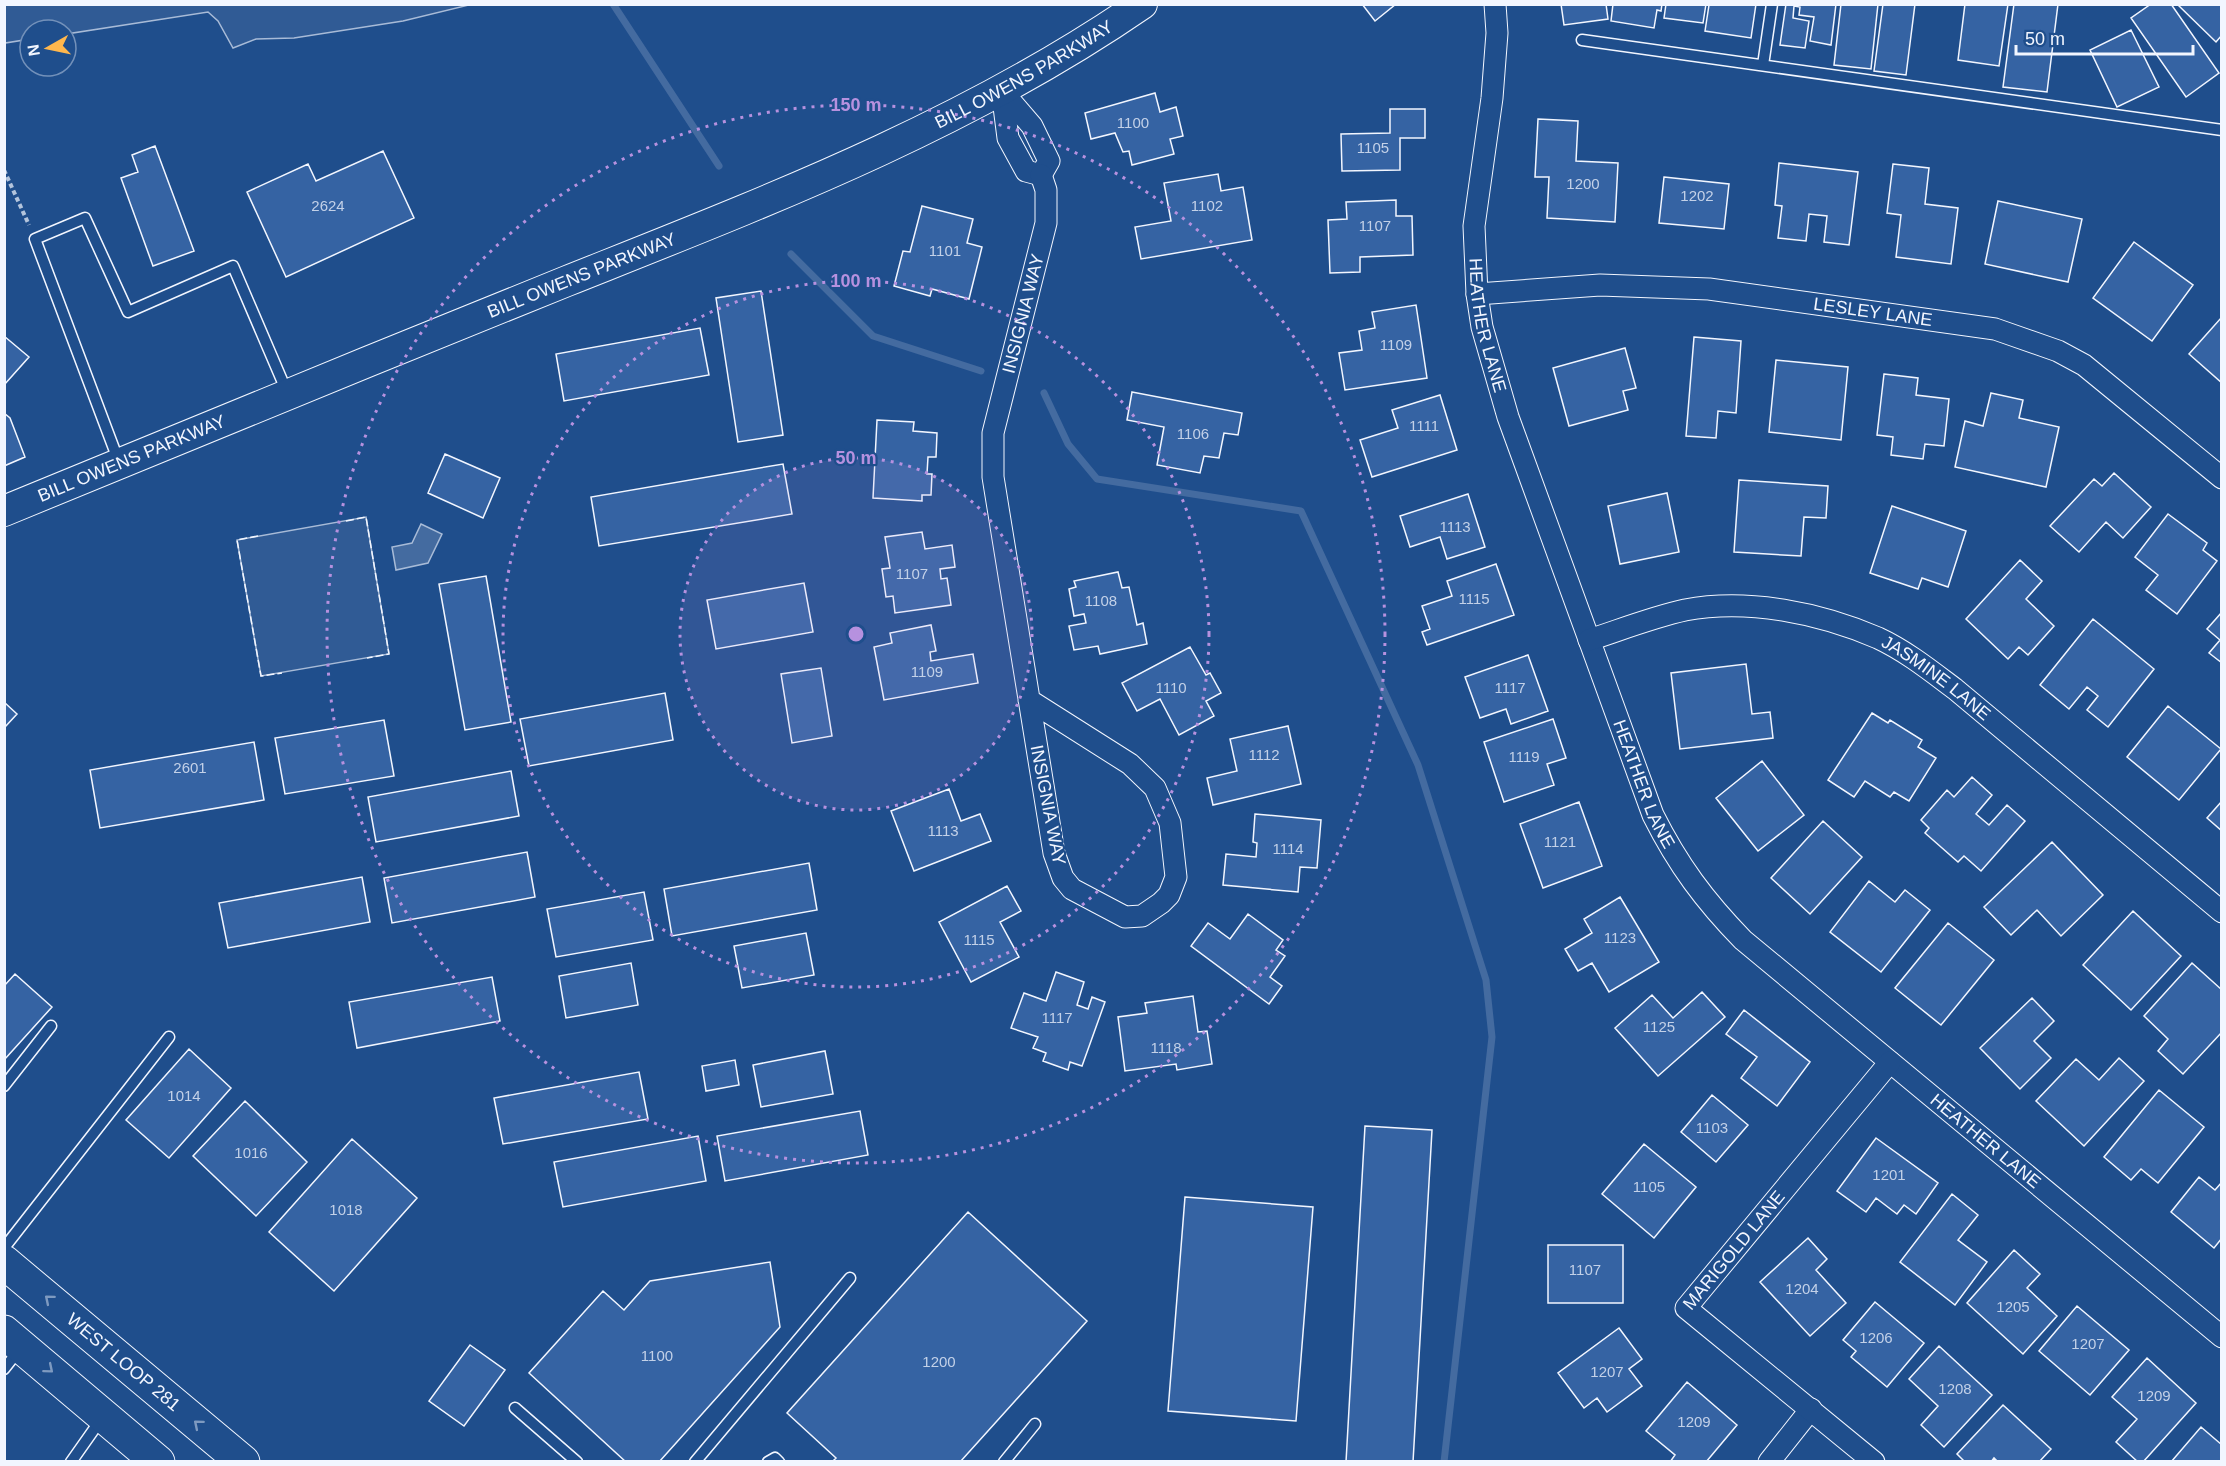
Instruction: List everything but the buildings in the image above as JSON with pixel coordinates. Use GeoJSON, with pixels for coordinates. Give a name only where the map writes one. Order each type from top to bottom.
{"type":"FeatureCollection","features":[{"type":"Feature","properties":{"kind":"highway","name":"WEST LOOP 281"},"geometry":{"type":"LineString","coordinates":[[4,1262],[243,1461]]}},
{"type":"Feature","properties":{"kind":"highway"},"geometry":{"type":"LineString","coordinates":[[10,1349],[104,1415],[158,1461]]}},
{"type":"Feature","properties":{"kind":"main road","name":"BILL OWENS PARKWAY"},"geometry":{"type":"LineString","coordinates":[[4,511],[751,208],[913,137],[1002,91],[1142,4]]}},
{"type":"Feature","properties":{"kind":"street","name":"HEATHER LANE"},"geometry":{"type":"LineString","coordinates":[[1495,4],[1497,33],[1492,98],[1474,226],[1477,294],[1482,327],[1508,417],[1653,815],[1672,853],[1692,884],[1743,940],[2222,1337]]}},
{"type":"Feature","properties":{"kind":"street","name":"INSIGNIA WAY"},"geometry":{"type":"LineString","coordinates":[[1002,91],[1008,138],[1026,171],[1041,175],[1046,190],[1046,223],[993,433],[991,460],[1053,853],[1063,878],[1083,896],[1115,913],[1133,917],[1151,911],[1169,895],[1176,876],[1170,824],[1161,799],[1145,777],[1130,764],[1029,700]]}},
{"type":"Feature","properties":{"kind":"street","name":"LESLEY LANE"},"geometry":{"type":"LineString","coordinates":[[1477,294],[1600,285],[1709,289],[1995,330],[2058,351],[2084,365],[2222,478]]}},
{"type":"Feature","properties":{"kind":"street","name":"JASMINE LANE"},"geometry":{"type":"LineString","coordinates":[[1589,640],[1683,611],[1731,606],[1796,614],[1878,638],[1918,661],[1955,689],[2222,912]]}},
{"type":"Feature","properties":{"kind":"street","name":"MARIGOLD LANE"},"geometry":{"type":"LineString","coordinates":[[1874,1461],[1686,1308],[1890,1062]]}},
{"type":"Feature","properties":{"kind":"street"},"geometry":{"type":"LineString","coordinates":[[1769,1461],[1811,1409]]}},
{"type":"Feature","properties":{"kind":"lane"},"geometry":{"type":"LineString","coordinates":[[1763,65],[1772,4]]}},
{"type":"Feature","properties":{"kind":"lane"},"geometry":{"type":"LineString","coordinates":[[1582,40],[2222,130]]}},
{"type":"Feature","properties":{"kind":"lane"},"geometry":{"type":"LineString","coordinates":[[120,464],[34,240],[85,218],[128,312],[233,266],[288,395]]}},
{"type":"Feature","properties":{"kind":"lane"},"geometry":{"type":"LineString","coordinates":[[4,1086],[51,1026]]}},
{"type":"Feature","properties":{"kind":"lane"},"geometry":{"type":"LineString","coordinates":[[4,1248],[169,1037]]}},
{"type":"Feature","properties":{"kind":"lane"},"geometry":{"type":"LineString","coordinates":[[695,1461],[850,1278]]}},
{"type":"Feature","properties":{"kind":"lane"},"geometry":{"type":"LineString","coordinates":[[514,1408],[577,1461]]}},
{"type":"Feature","properties":{"kind":"lane"},"geometry":{"type":"LineString","coordinates":[[71,1461],[104,1415]]}},
{"type":"Feature","properties":{"kind":"lane"},"geometry":{"type":"LineString","coordinates":[[1004,1461],[1035,1424]]}},
{"type":"Feature","properties":{"kind":"lane"},"geometry":{"type":"LineString","coordinates":[[768,1461],[775,1458],[779,1461]]}},
{"type":"Feature","properties":{"kind":"path"},"geometry":{"type":"LineString","coordinates":[[4,170],[13,184],[34,240]]}},
{"type":"Feature","properties":{"kind":"shaded area"},"geometry":{"type":"Polygon","coordinates":[[[5,4],[469,4],[403,21],[294,38],[256,39],[233,48],[218,21],[208,12],[78,32],[78,18],[18,18],[18,41],[5,43],[5,4]]]}},
{"type":"Feature","properties":{"kind":"shaded area"},"geometry":{"type":"Polygon","coordinates":[[[366,517],[389,654],[261,676],[237,540],[366,517]]]}},
{"type":"Feature","properties":{"kind":"shaded area"},"geometry":{"type":"Polygon","coordinates":[[[421,524],[442,534],[428,563],[396,570],[392,547],[412,543],[421,524]]]}},
{"type":"Feature","properties":{"kind":"waterway"},"geometry":{"type":"LineString","coordinates":[[613,4],[719,166]]}},
{"type":"Feature","properties":{"kind":"waterway"},"geometry":{"type":"LineString","coordinates":[[791,254],[873,336],[981,371]]}},
{"type":"Feature","properties":{"kind":"waterway"},"geometry":{"type":"LineString","coordinates":[[1044,393],[1068,444],[1097,479],[1301,511],[1418,765],[1486,980],[1492,1037],[1444,1462]]}},
{"type":"Feature","properties":{"kind":"fence"},"geometry":{"type":"LineString","coordinates":[[346,521],[366,517],[389,654],[367,658]]}},
{"type":"Feature","properties":{"kind":"fence"},"geometry":{"type":"LineString","coordinates":[[258,536],[237,540],[261,676],[282,673]]}}]}
